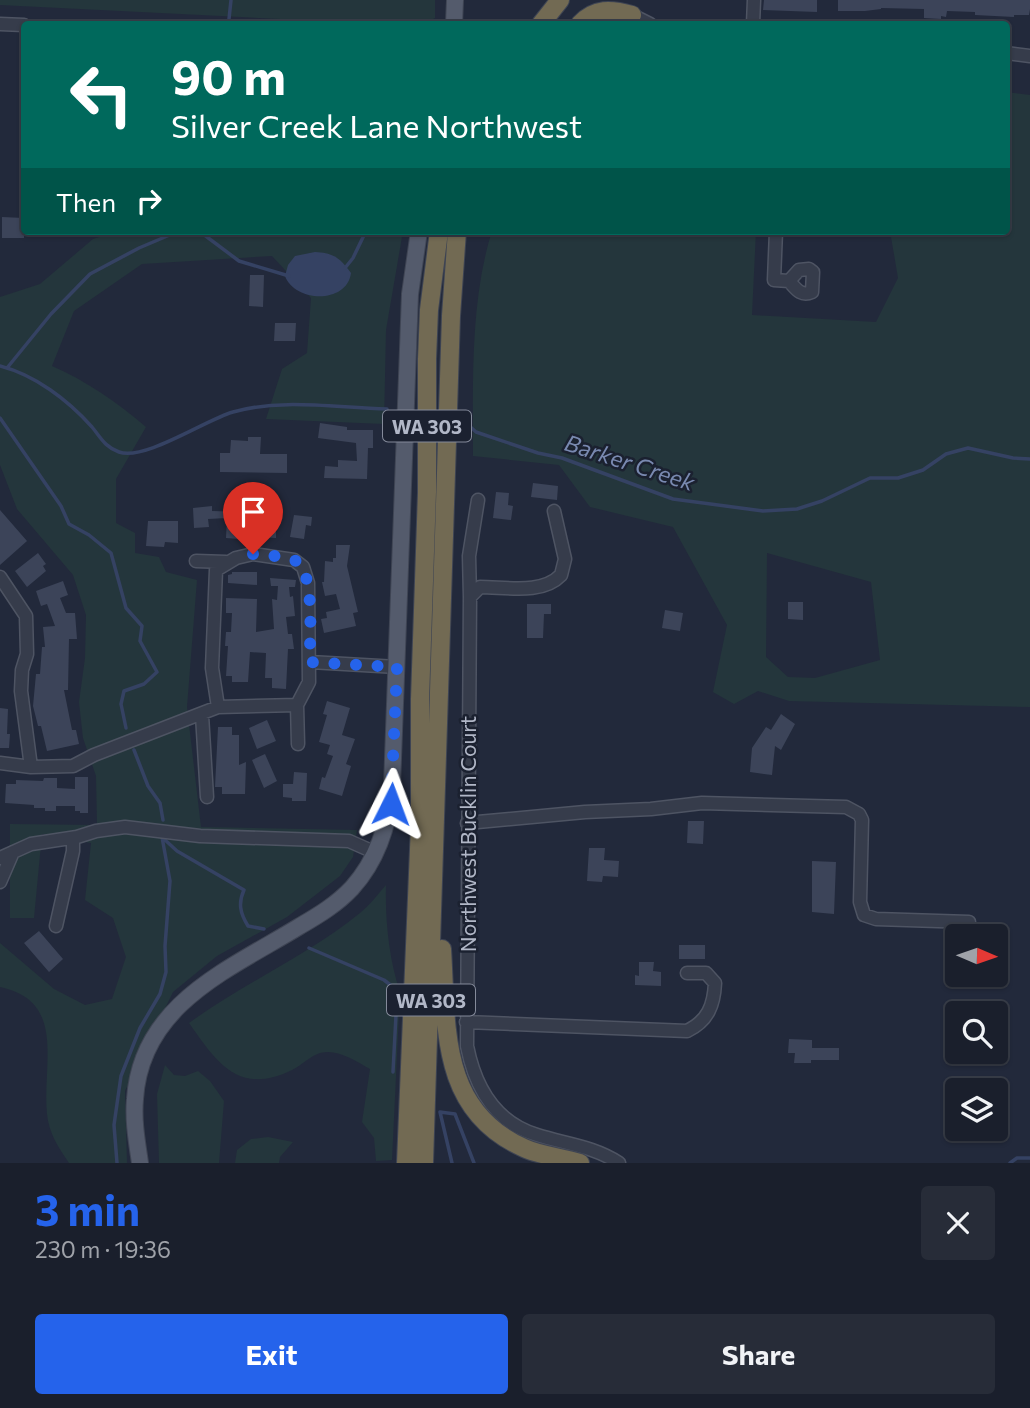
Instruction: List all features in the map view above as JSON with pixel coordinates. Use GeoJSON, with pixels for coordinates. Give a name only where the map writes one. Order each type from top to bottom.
{"type":"FeatureCollection","features":[{"type":"Feature","properties":{"kind":"highway"},"geometry":{"type":"LineString","coordinates":[[544,21],[561,0]]}},
{"type":"Feature","properties":{"kind":"highway"},"geometry":{"type":"LineString","coordinates":[[572,21],[590,0]]}},
{"type":"Feature","properties":{"kind":"highway"},"geometry":{"type":"LineString","coordinates":[[583,21],[601,11],[627,7]]}},
{"type":"Feature","properties":{"kind":"highway","name":"WA 303"},"geometry":{"type":"LineString","coordinates":[[406,1163],[420,825],[427,359],[429,310],[438,235]]}},
{"type":"Feature","properties":{"kind":"highway","name":"WA 303"},"geometry":{"type":"LineString","coordinates":[[424,1163],[451,316],[457,235]]}},
{"type":"Feature","properties":{"kind":"highway"},"geometry":{"type":"LineString","coordinates":[[435,837],[449,1039],[458,1083],[477,1113],[508,1140],[526,1149],[580,1163]]}},
{"type":"Feature","properties":{"kind":"highway"},"geometry":{"type":"LineString","coordinates":[[396,1163],[410,1056]]}},
{"type":"Feature","properties":{"kind":"main road"},"geometry":{"type":"LineString","coordinates":[[454,21],[455,0]]}},
{"type":"Feature","properties":{"kind":"main road"},"geometry":{"type":"LineString","coordinates":[[141,1163],[135,1130],[136,1088],[145,1056],[161,1025],[191,993],[340,900],[361,877],[376,853],[384,833],[391,804],[410,294],[418,235]]}},
{"type":"Feature","properties":{"kind":"street"},"geometry":{"type":"LineString","coordinates":[[753,21],[754,0]]}},
{"type":"Feature","properties":{"kind":"street"},"geometry":{"type":"LineString","coordinates":[[627,7],[646,21]]}},
{"type":"Feature","properties":{"kind":"street"},"geometry":{"type":"LineString","coordinates":[[0,24],[21,25]]}},
{"type":"Feature","properties":{"kind":"street"},"geometry":{"type":"LineString","coordinates":[[1010,54],[1030,56]]}},
{"type":"Feature","properties":{"kind":"street"},"geometry":{"type":"LineString","coordinates":[[776,235],[774,280],[789,281]]}},
{"type":"Feature","properties":{"kind":"street","name":"Northwest Bucklin Court"},"geometry":{"type":"LineString","coordinates":[[478,500],[469,556],[467,1046],[474,1074],[484,1096],[507,1121],[526,1131],[579,1144],[619,1163]]}},
{"type":"Feature","properties":{"kind":"street"},"geometry":{"type":"LineString","coordinates":[[470,597],[480,587],[535,587],[556,581],[564,569],[565,559],[554,511]]}},
{"type":"Feature","properties":{"kind":"street"},"geometry":{"type":"LineString","coordinates":[[218,708],[212,668],[216,570],[227,562],[253,554],[294,560],[303,568],[308,583],[310,662],[309,682],[297,705],[298,744]]}},
{"type":"Feature","properties":{"kind":"street"},"geometry":{"type":"LineString","coordinates":[[196,561],[227,562]]}},
{"type":"Feature","properties":{"kind":"street"},"geometry":{"type":"LineString","coordinates":[[0,577],[26,616],[27,654],[22,670],[21,691],[31,766]]}},
{"type":"Feature","properties":{"kind":"street"},"geometry":{"type":"LineString","coordinates":[[310,662],[397,667]]}},
{"type":"Feature","properties":{"kind":"street"},"geometry":{"type":"LineString","coordinates":[[0,764],[72,766],[126,742],[218,708],[297,705]]}},
{"type":"Feature","properties":{"kind":"street"},"geometry":{"type":"LineString","coordinates":[[202,715],[207,797]]}},
{"type":"Feature","properties":{"kind":"street"},"geometry":{"type":"LineString","coordinates":[[467,822],[702,803],[846,807],[859,814],[862,820],[860,902],[864,915],[876,919],[969,922]]}},
{"type":"Feature","properties":{"kind":"street"},"geometry":{"type":"LineString","coordinates":[[0,858],[31,844],[73,838],[112,828],[141,828],[200,836],[349,841],[376,853]]}},
{"type":"Feature","properties":{"kind":"street"},"geometry":{"type":"LineString","coordinates":[[56,926],[74,851],[73,838]]}},
{"type":"Feature","properties":{"kind":"street"},"geometry":{"type":"LineString","coordinates":[[0,882],[13,852]]}},
{"type":"Feature","properties":{"kind":"street"},"geometry":{"type":"LineString","coordinates":[[466,1022],[687,1031],[703,1020],[710,1010],[716,983],[706,973],[687,973]]}},
{"type":"Feature","properties":{"kind":"shaded area"},"geometry":{"type":"Polygon","coordinates":[[[0,0],[435,0],[435,18],[430,21],[321,21],[0,5],[0,0]]]}},
{"type":"Feature","properties":{"kind":"shaded area"},"geometry":{"type":"Polygon","coordinates":[[[1010,92],[1030,95],[1030,707],[789,701],[758,691],[734,704],[713,692],[727,625],[673,527],[590,507],[559,465],[473,456],[476,314],[491,235],[756,235],[752,315],[876,322],[898,278],[891,235],[1010,235],[1010,92]],[[767,553],[766,657],[788,677],[815,678],[880,660],[871,582],[767,553]]]}},
{"type":"Feature","properties":{"kind":"shaded area"},"geometry":{"type":"Polygon","coordinates":[[[106,235],[402,235],[386,330],[384,424],[266,419],[282,369],[307,353],[311,298],[272,256],[142,264],[74,311],[52,366],[101,393],[146,427],[116,479],[116,523],[135,533],[135,553],[159,557],[166,572],[197,580],[187,707],[201,827],[357,830],[353,857],[340,876],[287,917],[217,956],[173,992],[125,1091],[127,1163],[69,1163],[55,1140],[48,1121],[48,1056],[43,1020],[35,1006],[21,994],[0,987],[0,943],[54,989],[85,1005],[112,999],[126,957],[113,918],[85,900],[91,843],[42,834],[34,918],[10,918],[10,824],[97,825],[96,776],[83,738],[79,702],[85,658],[86,615],[73,575],[17,509],[0,465],[0,297],[40,284],[93,239],[106,235]]]}},
{"type":"Feature","properties":{"kind":"shaded area"},"geometry":{"type":"Polygon","coordinates":[[[386,885],[389,939],[400,992],[392,1160],[376,1161],[374,1138],[362,1122],[370,1069],[346,1056],[326,1052],[316,1054],[292,1070],[274,1077],[244,1077],[220,1062],[189,1023],[340,928],[364,910],[386,885]]]}},
{"type":"Feature","properties":{"kind":"shaded area"},"geometry":{"type":"Polygon","coordinates":[[[165,1065],[174,1075],[185,1076],[198,1071],[210,1081],[224,1101],[219,1163],[159,1163],[157,1094],[165,1065]]]}},
{"type":"Feature","properties":{"kind":"shaded area"},"geometry":{"type":"Polygon","coordinates":[[[268,1137],[293,1142],[280,1157],[279,1163],[235,1163],[237,1150],[251,1139],[268,1137]]]}},
{"type":"Feature","properties":{"kind":"water"},"geometry":{"type":"Polygon","coordinates":[[[315,252],[336,257],[351,273],[347,283],[331,295],[309,295],[299,291],[285,276],[288,265],[295,256],[315,252]]]}},
{"type":"Feature","properties":{"kind":"building"},"geometry":{"type":"Polygon","coordinates":[[[764,0],[817,0],[817,12],[763,10],[764,0]]]}},
{"type":"Feature","properties":{"kind":"building"},"geometry":{"type":"Polygon","coordinates":[[[838,0],[1030,0],[1030,9],[1029,15],[1014,17],[947,11],[946,17],[941,16],[941,19],[924,18],[924,9],[838,11],[838,0]]]}},
{"type":"Feature","properties":{"kind":"building"},"geometry":{"type":"Polygon","coordinates":[[[2,217],[21,218],[21,235],[24,235],[24,238],[2,238],[2,217]]]}},
{"type":"Feature","properties":{"kind":"building"},"geometry":{"type":"Polygon","coordinates":[[[250,275],[264,275],[263,307],[249,306],[250,275]]]}},
{"type":"Feature","properties":{"kind":"building"},"geometry":{"type":"Polygon","coordinates":[[[275,323],[296,323],[295,341],[274,341],[275,323]]]}},
{"type":"Feature","properties":{"kind":"building"},"geometry":{"type":"Polygon","coordinates":[[[320,423],[347,427],[347,430],[373,430],[373,448],[368,448],[367,479],[324,478],[325,466],[338,467],[338,460],[357,461],[356,443],[318,438],[320,423]]]}},
{"type":"Feature","properties":{"kind":"building"},"geometry":{"type":"Polygon","coordinates":[[[248,437],[261,437],[260,454],[287,454],[287,473],[220,472],[220,453],[230,453],[231,440],[248,441],[248,437]]]}},
{"type":"Feature","properties":{"kind":"building"},"geometry":{"type":"Polygon","coordinates":[[[533,483],[558,486],[557,500],[531,497],[533,483]]]}},
{"type":"Feature","properties":{"kind":"building"},"geometry":{"type":"Polygon","coordinates":[[[496,492],[509,493],[508,505],[513,506],[511,520],[493,518],[496,492]]]}},
{"type":"Feature","properties":{"kind":"building"},"geometry":{"type":"Polygon","coordinates":[[[212,506],[212,511],[247,512],[246,522],[276,523],[276,538],[226,538],[227,518],[208,519],[209,527],[194,528],[193,508],[212,506]]]}},
{"type":"Feature","properties":{"kind":"building"},"geometry":{"type":"Polygon","coordinates":[[[0,510],[27,541],[0,565],[0,510]]]}},
{"type":"Feature","properties":{"kind":"building"},"geometry":{"type":"Polygon","coordinates":[[[294,515],[312,517],[311,526],[306,525],[304,539],[290,537],[294,515]]]}},
{"type":"Feature","properties":{"kind":"building"},"geometry":{"type":"Polygon","coordinates":[[[148,521],[178,521],[178,543],[165,542],[164,547],[146,546],[148,521]]]}},
{"type":"Feature","properties":{"kind":"building"},"geometry":{"type":"Polygon","coordinates":[[[336,545],[350,545],[347,566],[358,612],[353,613],[356,626],[324,633],[321,619],[327,618],[326,612],[340,609],[336,594],[325,596],[322,582],[325,561],[333,562],[333,558],[336,558],[336,545]]]}},
{"type":"Feature","properties":{"kind":"building"},"geometry":{"type":"Polygon","coordinates":[[[38,553],[46,564],[43,566],[46,571],[27,587],[15,571],[38,553]]]}},
{"type":"Feature","properties":{"kind":"building"},"geometry":{"type":"Polygon","coordinates":[[[232,572],[257,572],[257,585],[228,583],[228,575],[232,572]]]}},
{"type":"Feature","properties":{"kind":"building"},"geometry":{"type":"Polygon","coordinates":[[[270,578],[296,580],[295,587],[289,587],[295,616],[286,617],[288,634],[292,634],[294,649],[288,649],[286,689],[272,688],[272,678],[265,678],[266,653],[250,652],[248,682],[232,682],[232,676],[226,676],[226,632],[231,632],[232,613],[226,613],[226,598],[257,599],[256,632],[274,629],[272,599],[277,600],[278,586],[271,586],[270,578]]]}},
{"type":"Feature","properties":{"kind":"building"},"geometry":{"type":"Polygon","coordinates":[[[63,581],[68,595],[60,598],[66,613],[75,613],[77,639],[69,639],[68,690],[64,690],[72,730],[76,730],[79,744],[47,751],[33,706],[36,674],[40,674],[42,647],[45,647],[43,627],[55,626],[47,604],[41,606],[36,591],[63,581]]]}},
{"type":"Feature","properties":{"kind":"building"},"geometry":{"type":"Polygon","coordinates":[[[788,602],[803,602],[803,620],[788,619],[788,602]]]}},
{"type":"Feature","properties":{"kind":"building"},"geometry":{"type":"Polygon","coordinates":[[[527,604],[551,604],[551,614],[544,614],[543,638],[527,638],[527,604]]]}},
{"type":"Feature","properties":{"kind":"building"},"geometry":{"type":"Polygon","coordinates":[[[665,610],[683,613],[680,631],[662,628],[665,610]]]}},
{"type":"Feature","properties":{"kind":"building"},"geometry":{"type":"Polygon","coordinates":[[[327,701],[350,708],[342,735],[355,739],[346,764],[351,766],[342,796],[319,789],[333,756],[327,754],[330,745],[319,742],[327,715],[323,714],[327,701]]]}},
{"type":"Feature","properties":{"kind":"building"},"geometry":{"type":"Polygon","coordinates":[[[0,708],[8,709],[9,748],[0,748],[0,708]]]}},
{"type":"Feature","properties":{"kind":"building"},"geometry":{"type":"Polygon","coordinates":[[[781,714],[795,724],[781,750],[775,746],[772,775],[750,772],[752,748],[766,727],[771,730],[781,714]]]}},
{"type":"Feature","properties":{"kind":"building"},"geometry":{"type":"Polygon","coordinates":[[[267,720],[276,741],[257,749],[249,728],[267,720]]]}},
{"type":"Feature","properties":{"kind":"building"},"geometry":{"type":"Polygon","coordinates":[[[218,727],[232,727],[232,735],[239,735],[239,765],[246,762],[245,794],[222,794],[222,787],[215,787],[218,727]]]}},
{"type":"Feature","properties":{"kind":"building"},"geometry":{"type":"Polygon","coordinates":[[[265,754],[277,781],[264,788],[252,760],[265,754]]]}},
{"type":"Feature","properties":{"kind":"building"},"geometry":{"type":"Polygon","coordinates":[[[294,772],[307,773],[306,801],[292,801],[292,798],[283,797],[283,784],[293,784],[294,772]]]}},
{"type":"Feature","properties":{"kind":"building"},"geometry":{"type":"Polygon","coordinates":[[[75,777],[88,777],[88,813],[75,811],[75,806],[56,806],[56,811],[45,811],[45,808],[34,808],[34,805],[5,803],[6,784],[16,784],[16,780],[43,781],[44,778],[57,778],[57,788],[75,789],[75,777]]]}},
{"type":"Feature","properties":{"kind":"building"},"geometry":{"type":"Polygon","coordinates":[[[688,821],[704,821],[703,844],[687,843],[688,821]]]}},
{"type":"Feature","properties":{"kind":"building"},"geometry":{"type":"Polygon","coordinates":[[[589,848],[605,848],[604,860],[619,861],[618,877],[603,876],[602,882],[587,881],[589,848]]]}},
{"type":"Feature","properties":{"kind":"building"},"geometry":{"type":"Polygon","coordinates":[[[812,861],[836,862],[834,914],[812,912],[812,861]]]}},
{"type":"Feature","properties":{"kind":"building"},"geometry":{"type":"Polygon","coordinates":[[[39,931],[63,959],[49,972],[24,943],[39,931]]]}},
{"type":"Feature","properties":{"kind":"building"},"geometry":{"type":"Polygon","coordinates":[[[679,945],[705,945],[705,959],[679,959],[679,945]]]}},
{"type":"Feature","properties":{"kind":"building"},"geometry":{"type":"Polygon","coordinates":[[[639,962],[654,962],[653,971],[661,972],[661,986],[635,985],[635,975],[639,976],[639,962]]]}},
{"type":"Feature","properties":{"kind":"building"},"geometry":{"type":"Polygon","coordinates":[[[789,1039],[812,1040],[812,1048],[839,1048],[839,1060],[794,1063],[795,1053],[788,1053],[789,1039]]]}},
{"type":"Feature","properties":{"kind":"waterway"},"geometry":{"type":"LineString","coordinates":[[229,19],[231,0]]}},
{"type":"Feature","properties":{"kind":"waterway"},"geometry":{"type":"LineString","coordinates":[[7,368],[51,314],[90,274],[170,235]]}},
{"type":"Feature","properties":{"kind":"waterway"},"geometry":{"type":"LineString","coordinates":[[204,235],[239,261],[289,276]]}},
{"type":"Feature","properties":{"kind":"waterway"},"geometry":{"type":"LineString","coordinates":[[345,268],[364,235]]}},
{"type":"Feature","properties":{"kind":"waterway","name":"Barker Creek"},"geometry":{"type":"LineString","coordinates":[[0,366],[38,382],[62,398],[107,445],[119,452],[144,451],[221,416],[252,408],[309,405],[387,409]]}},
{"type":"Feature","properties":{"kind":"waterway"},"geometry":{"type":"LineString","coordinates":[[0,418],[61,506],[69,524],[89,535],[111,553],[126,608],[142,626],[140,641],[157,672],[144,684],[124,691],[121,704],[126,728]]}},
{"type":"Feature","properties":{"kind":"waterway","name":"Barker Creek"},"geometry":{"type":"LineString","coordinates":[[465,422],[476,432],[538,453],[562,458],[673,499],[763,511],[797,509],[822,501],[870,478],[898,478],[923,470],[946,454],[968,448],[1030,459]]}},
{"type":"Feature","properties":{"kind":"waterway"},"geometry":{"type":"LineString","coordinates":[[134,750],[148,786],[160,803],[163,820]]}},
{"type":"Feature","properties":{"kind":"waterway"},"geometry":{"type":"LineString","coordinates":[[117,1163],[114,1125],[121,1076],[140,1028],[160,994],[166,972],[165,946],[170,881],[162,837]]}},
{"type":"Feature","properties":{"kind":"waterway"},"geometry":{"type":"LineString","coordinates":[[164,839],[177,851],[244,890],[241,904],[245,921],[248,926],[264,929]]}},
{"type":"Feature","properties":{"kind":"waterway"},"geometry":{"type":"LineString","coordinates":[[309,948],[384,980],[393,987],[397,996],[393,1072]]}},
{"type":"Feature","properties":{"kind":"waterway"},"geometry":{"type":"LineString","coordinates":[[452,1163],[440,1112],[455,1114],[474,1163]]}},
{"type":"Feature","properties":{"kind":"waterway"},"geometry":{"type":"LineString","coordinates":[[1010,1163],[1017,1158],[1030,1158]]}},
{"type":"Feature","properties":{"kind":"route"},"geometry":{"type":"LineString","coordinates":[[253,554],[294,560],[303,568],[308,583],[310,662],[397,667],[391,804]]}}]}
